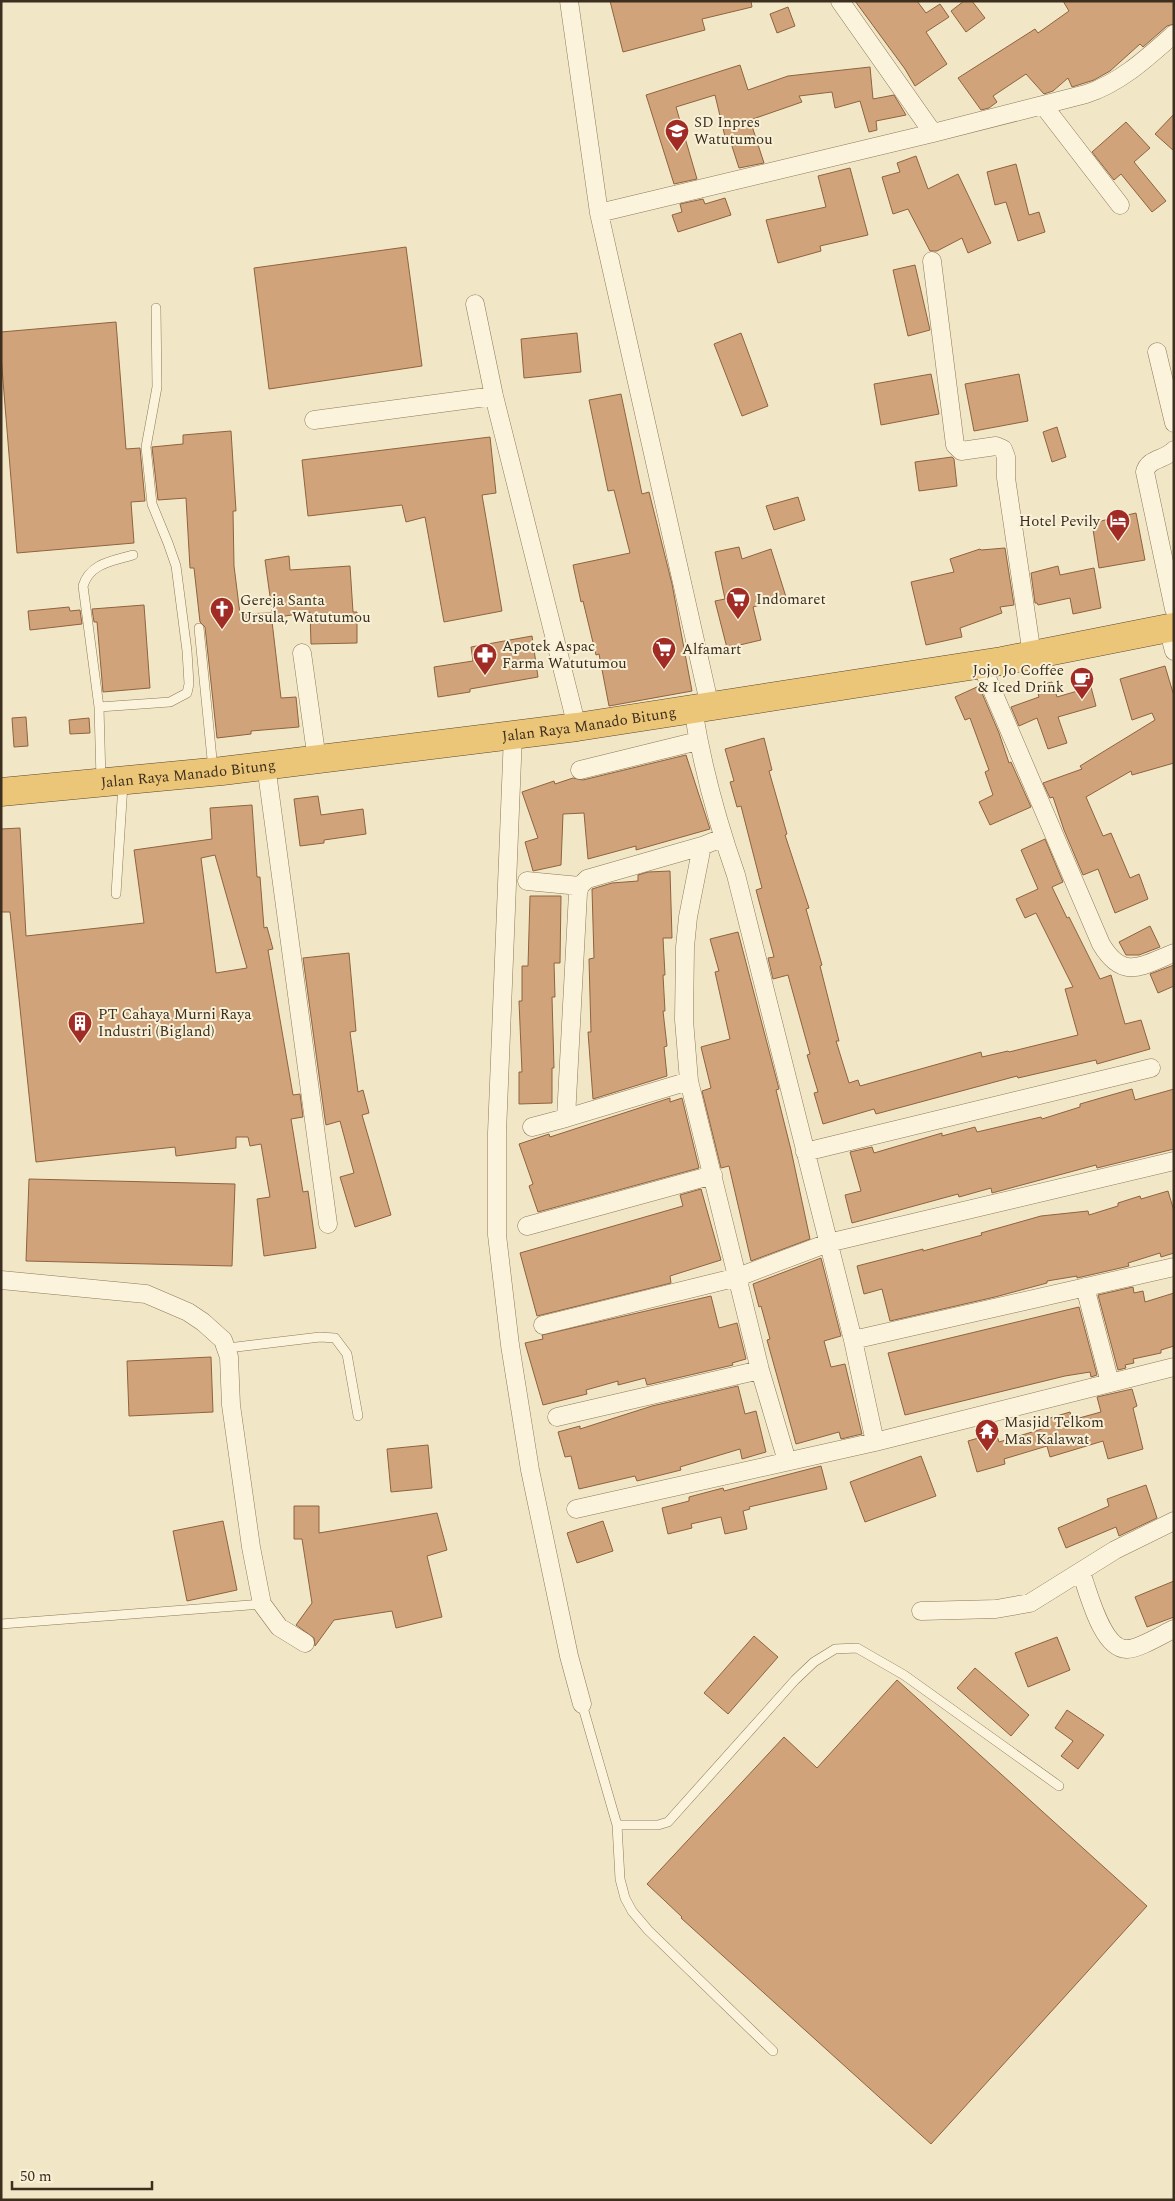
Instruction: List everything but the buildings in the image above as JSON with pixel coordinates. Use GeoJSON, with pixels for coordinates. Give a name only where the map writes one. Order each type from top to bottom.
{"type":"FeatureCollection","features":[{"type":"Feature","properties":{"kind":"highway","name":"Jalan Raya Manado Bitung"},"geometry":{"type":"LineString","coordinates":[[1,792],[213,772],[577,728],[981,664],[1172,629]]}},
{"type":"Feature","properties":{"kind":"street"},"geometry":{"type":"LineString","coordinates":[[569,1],[599,213],[702,708],[698,741],[722,838],[736,875],[806,1152],[853,1340],[875,1442]]}},
{"type":"Feature","properties":{"kind":"street"},"geometry":{"type":"LineString","coordinates":[[840,1],[932,133]]}},
{"type":"Feature","properties":{"kind":"street"},"geometry":{"type":"LineString","coordinates":[[599,213],[932,133],[1103,88],[1136,67],[1174,34]]}},
{"type":"Feature","properties":{"kind":"street"},"geometry":{"type":"LineString","coordinates":[[1044,105],[1120,205]]}},
{"type":"Feature","properties":{"kind":"street"},"geometry":{"type":"LineString","coordinates":[[932,261],[954,445],[961,451],[996,446],[1003,449],[1006,457],[1006,478],[1032,655]]}},
{"type":"Feature","properties":{"kind":"street"},"geometry":{"type":"LineString","coordinates":[[475,304],[494,396],[577,728]]}},
{"type":"Feature","properties":{"kind":"street"},"geometry":{"type":"LineString","coordinates":[[1157,352],[1174,423]]}},
{"type":"Feature","properties":{"kind":"street"},"geometry":{"type":"LineString","coordinates":[[314,420],[494,396]]}},
{"type":"Feature","properties":{"kind":"street"},"geometry":{"type":"LineString","coordinates":[[1172,629],[1145,472],[1150,463],[1163,458],[1174,450]]}},
{"type":"Feature","properties":{"kind":"street"},"geometry":{"type":"LineString","coordinates":[[302,653],[317,760]]}},
{"type":"Feature","properties":{"kind":"street"},"geometry":{"type":"LineString","coordinates":[[981,664],[1101,944],[1108,955],[1122,967],[1131,969],[1174,953]]}},
{"type":"Feature","properties":{"kind":"street"},"geometry":{"type":"LineString","coordinates":[[513,735],[497,1133],[497,1235],[520,1414],[569,1656],[582,1704]]}},
{"type":"Feature","properties":{"kind":"street"},"geometry":{"type":"LineString","coordinates":[[580,770],[698,741]]}},
{"type":"Feature","properties":{"kind":"street"},"geometry":{"type":"LineString","coordinates":[[266,765],[328,1224]]}},
{"type":"Feature","properties":{"kind":"street"},"geometry":{"type":"LineString","coordinates":[[566,1118],[578,893],[580,886],[587,879],[702,846],[722,838]]}},
{"type":"Feature","properties":{"kind":"street"},"geometry":{"type":"LineString","coordinates":[[702,846],[688,917],[685,947],[684,1020],[689,1081],[760,1370],[787,1461]]}},
{"type":"Feature","properties":{"kind":"street"},"geometry":{"type":"LineString","coordinates":[[527,881],[580,886]]}},
{"type":"Feature","properties":{"kind":"street"},"geometry":{"type":"LineString","coordinates":[[806,1152],[1151,1068]]}},
{"type":"Feature","properties":{"kind":"street"},"geometry":{"type":"LineString","coordinates":[[532,1127],[689,1081]]}},
{"type":"Feature","properties":{"kind":"street"},"geometry":{"type":"LineString","coordinates":[[544,1324],[738,1277],[828,1243],[1174,1161]]}},
{"type":"Feature","properties":{"kind":"street"},"geometry":{"type":"LineString","coordinates":[[527,1226],[713,1175]]}},
{"type":"Feature","properties":{"kind":"street"},"geometry":{"type":"LineString","coordinates":[[853,1340],[1174,1267]]}},
{"type":"Feature","properties":{"kind":"street"},"geometry":{"type":"LineString","coordinates":[[1,1280],[146,1294],[188,1312],[203,1322],[223,1340],[228,1348],[231,1405],[251,1547],[262,1604],[279,1627],[305,1643]]}},
{"type":"Feature","properties":{"kind":"street"},"geometry":{"type":"LineString","coordinates":[[1085,1287],[1110,1383]]}},
{"type":"Feature","properties":{"kind":"street"},"geometry":{"type":"LineString","coordinates":[[576,1509],[875,1442],[1174,1367]]}},
{"type":"Feature","properties":{"kind":"street"},"geometry":{"type":"LineString","coordinates":[[557,1417],[760,1370]]}},
{"type":"Feature","properties":{"kind":"street"},"geometry":{"type":"LineString","coordinates":[[921,1611],[996,1609],[1030,1603],[1115,1550],[1174,1521]]}},
{"type":"Feature","properties":{"kind":"street"},"geometry":{"type":"LineString","coordinates":[[1080,1572],[1103,1631],[1118,1646],[1126,1650],[1134,1648],[1174,1629]]}},
{"type":"Feature","properties":{"kind":"lane"},"geometry":{"type":"LineString","coordinates":[[99,707],[170,702],[182,697],[188,689],[187,651],[176,566],[152,504],[146,447],[157,386],[156,308]]}},
{"type":"Feature","properties":{"kind":"lane"},"geometry":{"type":"LineString","coordinates":[[116,894],[112,782],[99,707],[83,586],[87,576],[100,565],[132,556]]}},
{"type":"Feature","properties":{"kind":"lane"},"geometry":{"type":"LineString","coordinates":[[199,628],[213,772]]}},
{"type":"Feature","properties":{"kind":"lane"},"geometry":{"type":"LineString","coordinates":[[228,1348],[320,1337],[336,1338],[347,1354],[358,1416]]}},
{"type":"Feature","properties":{"kind":"lane"},"geometry":{"type":"LineString","coordinates":[[1,1624],[262,1604]]}},
{"type":"Feature","properties":{"kind":"lane"},"geometry":{"type":"LineString","coordinates":[[617,1825],[658,1825],[668,1822],[795,1680],[814,1662],[835,1649],[857,1648],[904,1675],[1059,1786]]}},
{"type":"Feature","properties":{"kind":"lane"},"geometry":{"type":"LineString","coordinates":[[582,1704],[617,1825],[620,1879],[625,1898],[632,1911],[648,1930],[773,2051]]}},
{"type":"Feature","properties":{"kind":"place","name":"SD Inpres Watutumou"},"geometry":{"type":"Point","coordinates":[677,152]}},
{"type":"Feature","properties":{"kind":"place","name":"Hotel Pevily"},"geometry":{"type":"Point","coordinates":[1118,542]}},
{"type":"Feature","properties":{"kind":"place","name":"Indomaret"},"geometry":{"type":"Point","coordinates":[738,620]}},
{"type":"Feature","properties":{"kind":"place","name":"Gereja Santa Ursula, Watutumou"},"geometry":{"type":"Point","coordinates":[222,630]}},
{"type":"Feature","properties":{"kind":"place","name":"Alfamart"},"geometry":{"type":"Point","coordinates":[664,670]}},
{"type":"Feature","properties":{"kind":"place","name":"Apotek Aspac Farma Watutumou"},"geometry":{"type":"Point","coordinates":[485,676]}},
{"type":"Feature","properties":{"kind":"place","name":"Jojo Jo Coffee & Iced Drink"},"geometry":{"type":"Point","coordinates":[1082,700]}},
{"type":"Feature","properties":{"kind":"place","name":"PT Cahaya Murni Raya Industri (Bigland)"},"geometry":{"type":"Point","coordinates":[80,1044]}},
{"type":"Feature","properties":{"kind":"place","name":"Masjid Telkom Mas Kalawat"},"geometry":{"type":"Point","coordinates":[987,1452]}}]}
